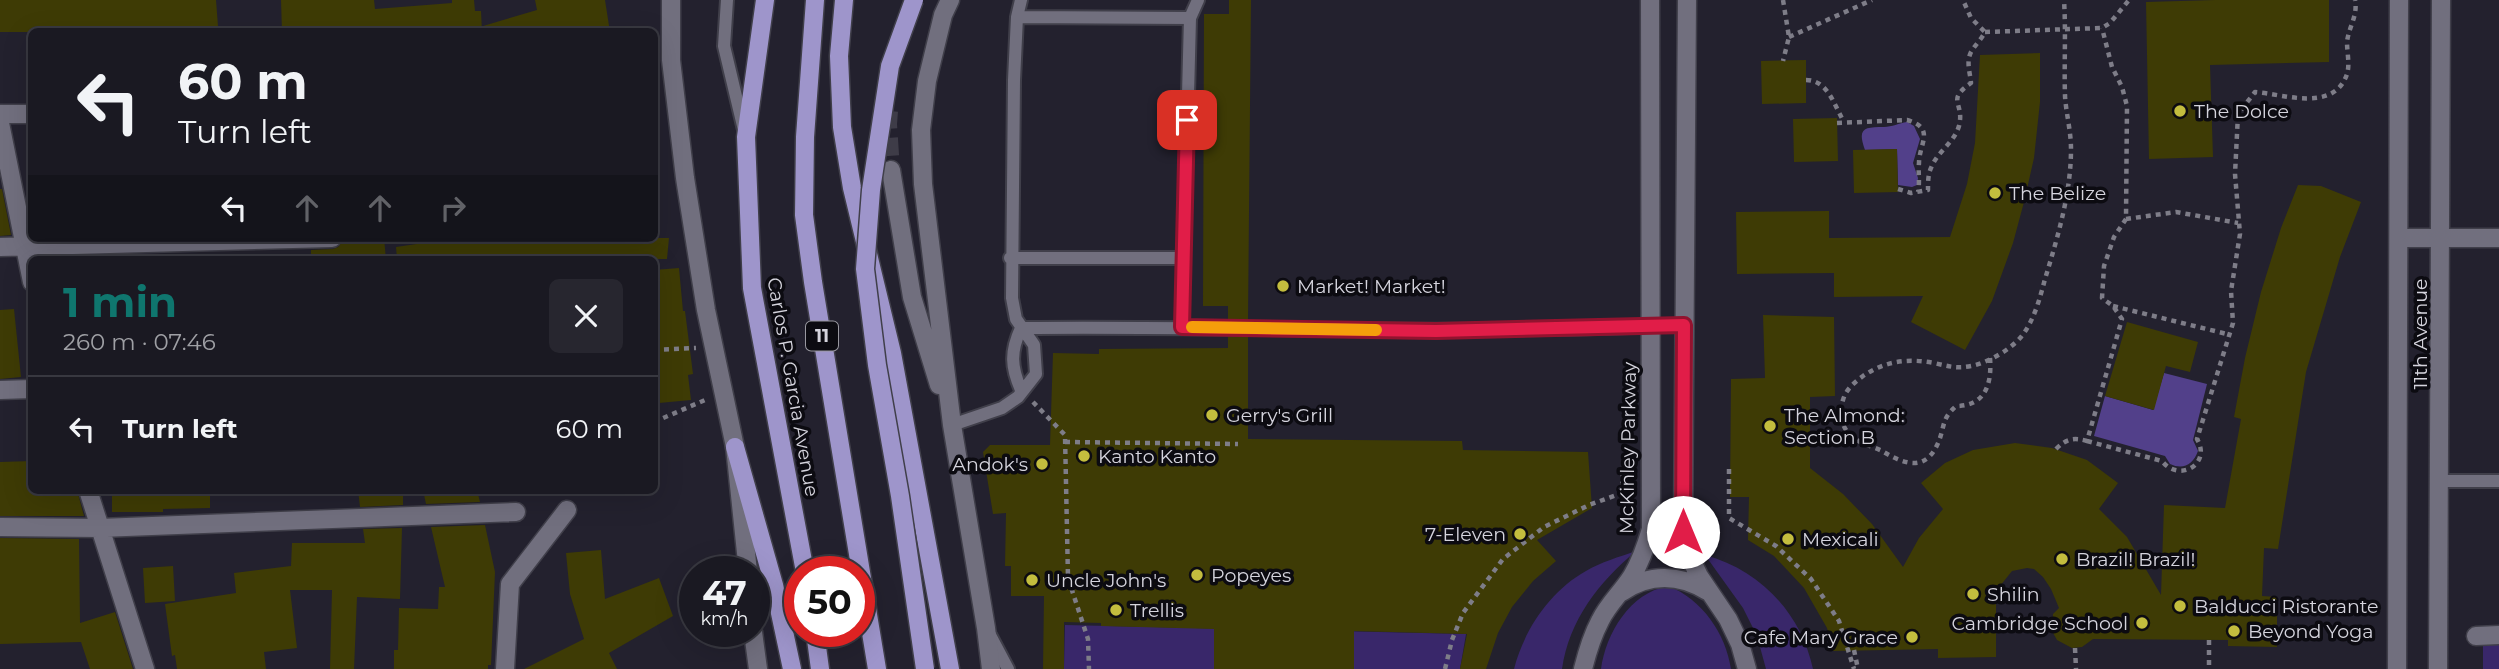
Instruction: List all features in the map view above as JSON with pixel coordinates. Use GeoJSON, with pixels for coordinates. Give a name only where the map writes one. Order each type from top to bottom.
{"type":"FeatureCollection","features":[{"type":"Feature","properties":{"kind":"main road"},"geometry":{"type":"LineString","coordinates":[[671,0],[671,60],[687,187],[722,393],[774,585],[792,669]]}},
{"type":"Feature","properties":{"kind":"main road","name":"Carlos P. Garcia Avenue"},"geometry":{"type":"LineString","coordinates":[[765,0],[746,137],[752,288],[802,556]]}},
{"type":"Feature","properties":{"kind":"main road","name":"Carlos P. Garcia Avenue"},"geometry":{"type":"LineString","coordinates":[[815,0],[805,137],[804,215],[877,669]]}},
{"type":"Feature","properties":{"kind":"main road"},"geometry":{"type":"LineString","coordinates":[[844,0],[839,56],[842,127],[852,188],[892,353],[950,669]]}},
{"type":"Feature","properties":{"kind":"main road"},"geometry":{"type":"LineString","coordinates":[[914,0],[890,66],[871,190],[865,269],[877,365],[900,496],[925,669]]}},
{"type":"Feature","properties":{"kind":"main road"},"geometry":{"type":"LineString","coordinates":[[950,0],[943,15],[927,81],[921,130],[924,196],[952,425],[991,669]]}},
{"type":"Feature","properties":{"kind":"main road","name":"McKinley Parkway"},"geometry":{"type":"LineString","coordinates":[[1583,669],[1600,621],[1644,555],[1651,529],[1650,0]]}},
{"type":"Feature","properties":{"kind":"main road"},"geometry":{"type":"LineString","coordinates":[[1687,0],[1683,532],[1689,555],[1699,576],[1728,618],[1740,644],[1747,669]]}},
{"type":"Feature","properties":{"kind":"main road","name":"11th Avenue"},"geometry":{"type":"LineString","coordinates":[[2398,669],[2399,0]]}},
{"type":"Feature","properties":{"kind":"main road","name":"11th Avenue"},"geometry":{"type":"LineString","coordinates":[[2438,669],[2441,0]]}},
{"type":"Feature","properties":{"kind":"main road"},"geometry":{"type":"LineString","coordinates":[[0,114],[28,114]]}},
{"type":"Feature","properties":{"kind":"main road"},"geometry":{"type":"LineString","coordinates":[[0,124],[28,264]]}},
{"type":"Feature","properties":{"kind":"main road"},"geometry":{"type":"LineString","coordinates":[[891,170],[912,297],[952,425]]}},
{"type":"Feature","properties":{"kind":"main road"},"geometry":{"type":"LineString","coordinates":[[2399,238],[2499,238]]}},
{"type":"Feature","properties":{"kind":"main road"},"geometry":{"type":"LineString","coordinates":[[0,247],[195,242]]}},
{"type":"Feature","properties":{"kind":"main road"},"geometry":{"type":"LineString","coordinates":[[0,390],[28,389]]}},
{"type":"Feature","properties":{"kind":"main road"},"geometry":{"type":"LineString","coordinates":[[735,447],[745,556]]}},
{"type":"Feature","properties":{"kind":"main road"},"geometry":{"type":"LineString","coordinates":[[89,494],[145,669]]}},
{"type":"Feature","properties":{"kind":"main road"},"geometry":{"type":"LineString","coordinates":[[505,669],[510,584],[567,510]]}},
{"type":"Feature","properties":{"kind":"main road"},"geometry":{"type":"LineString","coordinates":[[0,527],[100,528],[516,512]]}},
{"type":"Feature","properties":{"kind":"main road"},"geometry":{"type":"LineString","coordinates":[[1614,598],[1632,586],[1652,578],[1674,578],[1695,584],[1713,596]]}},
{"type":"Feature","properties":{"kind":"main road"},"geometry":{"type":"LineString","coordinates":[[2476,636],[2499,635]]}},
{"type":"Feature","properties":{"kind":"main road"},"geometry":{"type":"LineString","coordinates":[[755,647],[758,669]]}},
{"type":"Feature","properties":{"kind":"main road"},"geometry":{"type":"LineString","coordinates":[[817,647],[820,669]]}},
{"type":"Feature","properties":{"kind":"lane"},"geometry":{"type":"LineString","coordinates":[[727,0],[723,46],[746,137]]}},
{"type":"Feature","properties":{"kind":"lane"},"geometry":{"type":"LineString","coordinates":[[952,425],[1002,408],[1018,397],[1036,374],[1034,345],[1016,318],[1010,258],[1017,17],[1021,0]]}},
{"type":"Feature","properties":{"kind":"lane"},"geometry":{"type":"LineString","coordinates":[[1182,327],[1190,18],[1198,0]]}},
{"type":"Feature","properties":{"kind":"lane"},"geometry":{"type":"LineString","coordinates":[[1017,17],[1190,18]]}},
{"type":"Feature","properties":{"kind":"lane"},"geometry":{"type":"LineString","coordinates":[[1010,258],[1183,258]]}},
{"type":"Feature","properties":{"kind":"lane"},"geometry":{"type":"LineString","coordinates":[[1021,328],[1182,327],[1436,331],[1684,325]]}},
{"type":"Feature","properties":{"kind":"lane"},"geometry":{"type":"LineString","coordinates":[[1021,328],[1013,346],[1014,374],[1021,390]]}},
{"type":"Feature","properties":{"kind":"lane"},"geometry":{"type":"LineString","coordinates":[[2440,481],[2499,481]]}},
{"type":"Feature","properties":{"kind":"lane"},"geometry":{"type":"LineString","coordinates":[[986,628],[1008,669]]}},
{"type":"Feature","properties":{"kind":"path"},"geometry":{"type":"LineString","coordinates":[[1783,0],[1789,37],[1783,61]]}},
{"type":"Feature","properties":{"kind":"path"},"geometry":{"type":"LineString","coordinates":[[1789,37],[1872,0]]}},
{"type":"Feature","properties":{"kind":"path"},"geometry":{"type":"LineString","coordinates":[[1963,0],[1971,18],[1985,32],[2102,28],[2110,23],[2129,0]]}},
{"type":"Feature","properties":{"kind":"path"},"geometry":{"type":"LineString","coordinates":[[1990,358],[1990,383],[1979,399],[1968,406],[1956,406],[1948,413],[1942,423],[1940,437],[1925,460],[1914,464],[1902,463],[1851,436],[1843,425],[1840,411],[1843,397],[1854,383],[1870,371],[1891,362],[1912,360],[1953,368],[1972,366],[2008,348],[2021,337],[2036,311],[2060,230],[2069,181],[2071,146],[2065,97],[2064,0]]}},
{"type":"Feature","properties":{"kind":"path"},"geometry":{"type":"LineString","coordinates":[[2056,449],[2066,440],[2075,438],[2162,461],[2175,471],[2192,468],[2199,461],[2202,452],[2197,439],[2234,323],[2231,291],[2239,249],[2235,174],[2238,114],[2255,92],[2289,98],[2315,98],[2333,93],[2342,84],[2348,71],[2348,37],[2356,14],[2355,0]]}},
{"type":"Feature","properties":{"kind":"path"},"geometry":{"type":"LineString","coordinates":[[2087,441],[2122,319],[2113,306],[2102,298],[2104,266],[2114,237],[2126,219],[2126,106],[2102,28]]}},
{"type":"Feature","properties":{"kind":"path"},"geometry":{"type":"LineString","coordinates":[[1898,189],[1918,192],[1928,190],[1931,168],[1958,129],[1960,118],[1957,94],[1971,83],[1969,59],[1985,32]]}},
{"type":"Feature","properties":{"kind":"path"},"geometry":{"type":"LineString","coordinates":[[1806,80],[1819,81],[1845,123]]}},
{"type":"Feature","properties":{"kind":"path"},"geometry":{"type":"LineString","coordinates":[[1837,123],[1907,120],[1916,122],[1924,136],[1919,162],[1918,192]]}},
{"type":"Feature","properties":{"kind":"path"},"geometry":{"type":"LineString","coordinates":[[2126,219],[2176,212],[2238,223]]}},
{"type":"Feature","properties":{"kind":"path"},"geometry":{"type":"LineString","coordinates":[[2113,306],[2231,335]]}},
{"type":"Feature","properties":{"kind":"path"},"geometry":{"type":"LineString","coordinates":[[658,350],[714,346]]}},
{"type":"Feature","properties":{"kind":"path"},"geometry":{"type":"LineString","coordinates":[[1021,390],[1065,435],[1068,578],[1088,639],[1089,669]]}},
{"type":"Feature","properties":{"kind":"path"},"geometry":{"type":"LineString","coordinates":[[658,420],[722,393]]}},
{"type":"Feature","properties":{"kind":"path"},"geometry":{"type":"LineString","coordinates":[[1065,442],[1238,444]]}},
{"type":"Feature","properties":{"kind":"path"},"geometry":{"type":"LineString","coordinates":[[1445,669],[1463,612],[1503,559],[1544,527],[1588,505],[1622,493],[1623,467]]}},
{"type":"Feature","properties":{"kind":"path"},"geometry":{"type":"LineString","coordinates":[[1729,469],[1728,518],[1776,546],[1811,579],[1839,621],[1856,669]]}},
{"type":"Feature","properties":{"kind":"path"},"geometry":{"type":"LineString","coordinates":[[2209,640],[2209,669]]}},
{"type":"Feature","properties":{"kind":"path"},"geometry":{"type":"LineString","coordinates":[[2075,648],[2076,669]]}},
{"type":"Feature","properties":{"kind":"path"},"geometry":{"type":"LineString","coordinates":[[1854,650],[1856,669]]}},
{"type":"Feature","properties":{"kind":"shaded area"},"geometry":{"type":"Polygon","coordinates":[[[1907,122],[1914,126],[1920,139],[1913,163],[1918,178],[1917,185],[1912,187],[1898,185],[1897,149],[1865,150],[1862,137],[1867,128],[1907,122]]]}},
{"type":"Feature","properties":{"kind":"shaded area"},"geometry":{"type":"Polygon","coordinates":[[[2164,373],[2207,384],[2193,440],[2198,451],[2193,460],[2183,466],[2170,464],[2165,456],[2094,436],[2105,396],[2153,410],[2164,373]]]}},
{"type":"Feature","properties":{"kind":"shaded area"},"geometry":{"type":"Polygon","coordinates":[[[1636,551],[1598,589],[1588,603],[1571,634],[1562,669],[1514,669],[1518,654],[1532,626],[1561,589],[1592,568],[1636,551]]]}},
{"type":"Feature","properties":{"kind":"shaded area"},"geometry":{"type":"Polygon","coordinates":[[[1705,555],[1743,571],[1775,597],[1799,630],[1813,669],[1766,669],[1757,636],[1743,608],[1705,555]]]}},
{"type":"Feature","properties":{"kind":"shaded area"},"geometry":{"type":"Polygon","coordinates":[[[1668,586],[1691,600],[1710,619],[1724,643],[1731,669],[1601,669],[1608,642],[1622,617],[1642,597],[1668,586]]]}},
{"type":"Feature","properties":{"kind":"shaded area"},"geometry":{"type":"Polygon","coordinates":[[[1065,625],[1466,634],[1460,669],[1064,669],[1065,625]]]}},
{"type":"Feature","properties":{"kind":"shaded area"},"geometry":{"type":"Polygon","coordinates":[[[2499,644],[2499,669],[2483,669],[2483,645],[2499,644]]]}},
{"type":"Feature","properties":{"kind":"building"},"geometry":{"type":"Polygon","coordinates":[[[0,0],[216,0],[218,26],[28,28],[28,32],[0,32],[0,0]]]}},
{"type":"Feature","properties":{"kind":"building"},"geometry":{"type":"Polygon","coordinates":[[[281,0],[374,0],[375,9],[474,0],[475,11],[481,11],[482,28],[282,28],[281,0]]]}},
{"type":"Feature","properties":{"kind":"building"},"geometry":{"type":"Polygon","coordinates":[[[535,0],[605,0],[609,28],[483,28],[537,10],[535,0]]]}},
{"type":"Feature","properties":{"kind":"building"},"geometry":{"type":"Polygon","coordinates":[[[1229,0],[1251,0],[1248,320],[1228,320],[1228,306],[1203,306],[1204,14],[1229,14],[1229,0]]]}},
{"type":"Feature","properties":{"kind":"building","name":"The Dolce"},"geometry":{"type":"Polygon","coordinates":[[[2329,0],[2329,62],[2210,65],[2213,157],[2149,159],[2146,2],[2329,0]]]}},
{"type":"Feature","properties":{"kind":"building"},"geometry":{"type":"Polygon","coordinates":[[[2040,53],[2040,102],[2034,158],[2024,202],[2013,243],[1992,301],[1965,350],[1911,322],[1923,296],[1834,297],[1834,273],[1737,274],[1736,212],[1829,211],[1829,238],[1950,237],[1967,184],[1975,143],[1980,55],[2040,53]]]}},
{"type":"Feature","properties":{"kind":"building"},"geometry":{"type":"Polygon","coordinates":[[[1806,60],[1806,103],[1762,104],[1761,61],[1806,60]]]}},
{"type":"Feature","properties":{"kind":"building"},"geometry":{"type":"Polygon","coordinates":[[[1837,118],[1838,161],[1794,162],[1793,119],[1837,118]]]}},
{"type":"Feature","properties":{"kind":"building"},"geometry":{"type":"Polygon","coordinates":[[[1897,149],[1898,192],[1854,193],[1853,150],[1897,149]]]}},
{"type":"Feature","properties":{"kind":"building","name":"The Almond: Section B"},"geometry":{"type":"Polygon","coordinates":[[[2298,185],[2321,186],[2361,202],[2340,257],[2306,372],[2278,549],[2264,548],[2262,596],[2277,597],[2277,647],[2228,646],[2228,640],[2093,639],[2082,647],[2072,648],[2057,640],[2052,631],[2053,614],[2059,608],[2051,589],[2034,569],[2027,568],[2012,571],[1996,591],[1996,657],[1938,658],[1938,649],[1833,651],[1827,628],[1804,588],[1774,556],[1748,540],[1749,497],[1730,497],[1731,379],[1765,378],[1763,315],[1834,317],[1835,396],[1810,397],[1810,468],[1843,494],[1872,524],[1903,567],[1919,538],[1943,509],[1921,483],[1945,463],[1973,450],[2015,443],[2052,448],[2087,460],[2118,483],[2099,509],[2127,537],[2161,595],[2164,505],[2225,508],[2241,419],[2234,417],[2245,358],[2261,292],[2298,185]]]}},
{"type":"Feature","properties":{"kind":"building"},"geometry":{"type":"Polygon","coordinates":[[[2,189],[11,235],[0,236],[2,189]]]}},
{"type":"Feature","properties":{"kind":"building"},"geometry":{"type":"Polygon","coordinates":[[[658,238],[669,238],[667,259],[658,259],[658,256],[397,256],[396,247],[430,242],[658,242],[658,238]]]}},
{"type":"Feature","properties":{"kind":"building"},"geometry":{"type":"Polygon","coordinates":[[[342,242],[384,242],[386,256],[311,256],[311,250],[338,247],[342,242]]]}},
{"type":"Feature","properties":{"kind":"building"},"geometry":{"type":"Polygon","coordinates":[[[679,268],[693,374],[688,375],[691,400],[659,403],[658,270],[679,268]]]}},
{"type":"Feature","properties":{"kind":"building"},"geometry":{"type":"Polygon","coordinates":[[[14,309],[21,377],[0,379],[0,310],[14,309]]]}},
{"type":"Feature","properties":{"kind":"building"},"geometry":{"type":"Polygon","coordinates":[[[2127,322],[2198,342],[2190,372],[2166,366],[2154,410],[2105,396],[2127,322]]]}},
{"type":"Feature","properties":{"kind":"building"},"geometry":{"type":"Polygon","coordinates":[[[1228,337],[1248,337],[1248,439],[1462,441],[1463,450],[1588,452],[1592,508],[1537,540],[1556,561],[1533,581],[1512,607],[1498,633],[1486,669],[1460,669],[1467,634],[1354,631],[1354,669],[1214,669],[1214,629],[1101,626],[1101,623],[1064,622],[1064,669],[1043,669],[1044,596],[1011,596],[1011,566],[1005,566],[1006,513],[993,514],[983,452],[990,445],[1050,445],[1053,353],[1099,354],[1099,349],[1228,348],[1228,337]]]}},
{"type":"Feature","properties":{"kind":"building"},"geometry":{"type":"Polygon","coordinates":[[[28,461],[28,494],[78,494],[84,516],[0,516],[0,462],[28,461]]]}},
{"type":"Feature","properties":{"kind":"building"},"geometry":{"type":"Polygon","coordinates":[[[112,494],[210,494],[210,508],[112,512],[112,494]]]}},
{"type":"Feature","properties":{"kind":"building"},"geometry":{"type":"Polygon","coordinates":[[[358,494],[403,494],[403,505],[360,507],[358,494]]]}},
{"type":"Feature","properties":{"kind":"building"},"geometry":{"type":"Polygon","coordinates":[[[424,494],[478,494],[480,502],[426,504],[424,494]]]}},
{"type":"Feature","properties":{"kind":"building"},"geometry":{"type":"Polygon","coordinates":[[[485,525],[495,572],[491,665],[488,665],[488,669],[394,669],[394,650],[398,650],[399,608],[438,609],[439,587],[445,587],[431,527],[485,525]]]}},
{"type":"Feature","properties":{"kind":"building"},"geometry":{"type":"Polygon","coordinates":[[[402,528],[400,599],[357,597],[354,669],[330,669],[332,590],[290,590],[297,648],[264,652],[266,669],[177,669],[175,655],[172,656],[165,604],[236,593],[234,573],[291,566],[292,543],[365,543],[363,529],[402,528]]]}},
{"type":"Feature","properties":{"kind":"building"},"geometry":{"type":"Polygon","coordinates":[[[0,538],[79,539],[80,623],[115,612],[133,669],[90,669],[81,642],[0,644],[0,538]]]}},
{"type":"Feature","properties":{"kind":"building"},"geometry":{"type":"Polygon","coordinates":[[[601,550],[605,599],[659,578],[673,616],[609,653],[617,669],[524,669],[584,639],[570,594],[566,553],[601,550]]]}},
{"type":"Feature","properties":{"kind":"building"},"geometry":{"type":"Polygon","coordinates":[[[173,566],[175,601],[145,603],[143,568],[173,566]]]}},
{"type":"Feature","properties":{"kind":"tunnel"},"geometry":{"type":"LineString","coordinates":[[889,111],[891,170]]}},
{"type":"Feature","properties":{"kind":"slow traffic"},"geometry":{"type":"LineString","coordinates":[[1192,327],[1376,330]]}},
{"type":"Feature","properties":{"kind":"place","name":"The Dolce"},"geometry":{"type":"Point","coordinates":[2180,111]}},
{"type":"Feature","properties":{"kind":"place","name":"The Belize"},"geometry":{"type":"Point","coordinates":[1995,193]}},
{"type":"Feature","properties":{"kind":"place","name":"Market! Market!"},"geometry":{"type":"Point","coordinates":[1283,286]}},
{"type":"Feature","properties":{"kind":"place","name":"Gerry's Grill"},"geometry":{"type":"Point","coordinates":[1212,415]}},
{"type":"Feature","properties":{"kind":"place","name":"The Almond: Section B"},"geometry":{"type":"Point","coordinates":[1770,426]}},
{"type":"Feature","properties":{"kind":"place","name":"Kanto Kanto"},"geometry":{"type":"Point","coordinates":[1084,456]}},
{"type":"Feature","properties":{"kind":"place","name":"Andok's"},"geometry":{"type":"Point","coordinates":[1042,464]}},
{"type":"Feature","properties":{"kind":"place","name":"7-Eleven"},"geometry":{"type":"Point","coordinates":[1520,534]}},
{"type":"Feature","properties":{"kind":"place","name":"Mexicali"},"geometry":{"type":"Point","coordinates":[1788,539]}},
{"type":"Feature","properties":{"kind":"place","name":"Brazil! Brazil!"},"geometry":{"type":"Point","coordinates":[2062,559]}},
{"type":"Feature","properties":{"kind":"place","name":"Popeyes"},"geometry":{"type":"Point","coordinates":[1197,575]}},
{"type":"Feature","properties":{"kind":"place","name":"Uncle John's"},"geometry":{"type":"Point","coordinates":[1032,580]}},
{"type":"Feature","properties":{"kind":"place","name":"Shilin"},"geometry":{"type":"Point","coordinates":[1973,594]}},
{"type":"Feature","properties":{"kind":"place","name":"Balducci Ristorante"},"geometry":{"type":"Point","coordinates":[2180,606]}},
{"type":"Feature","properties":{"kind":"place","name":"Trellis"},"geometry":{"type":"Point","coordinates":[1116,610]}},
{"type":"Feature","properties":{"kind":"place","name":"Cambridge School"},"geometry":{"type":"Point","coordinates":[2142,623]}},
{"type":"Feature","properties":{"kind":"place","name":"Beyond Yoga"},"geometry":{"type":"Point","coordinates":[2234,631]}},
{"type":"Feature","properties":{"kind":"place","name":"Cafe Mary Grace"},"geometry":{"type":"Point","coordinates":[1912,637]}},
{"type":"Feature","properties":{"kind":"route"},"geometry":{"type":"LineString","coordinates":[[1187,120],[1182,327],[1436,331],[1684,325],[1683,532]]}}]}
